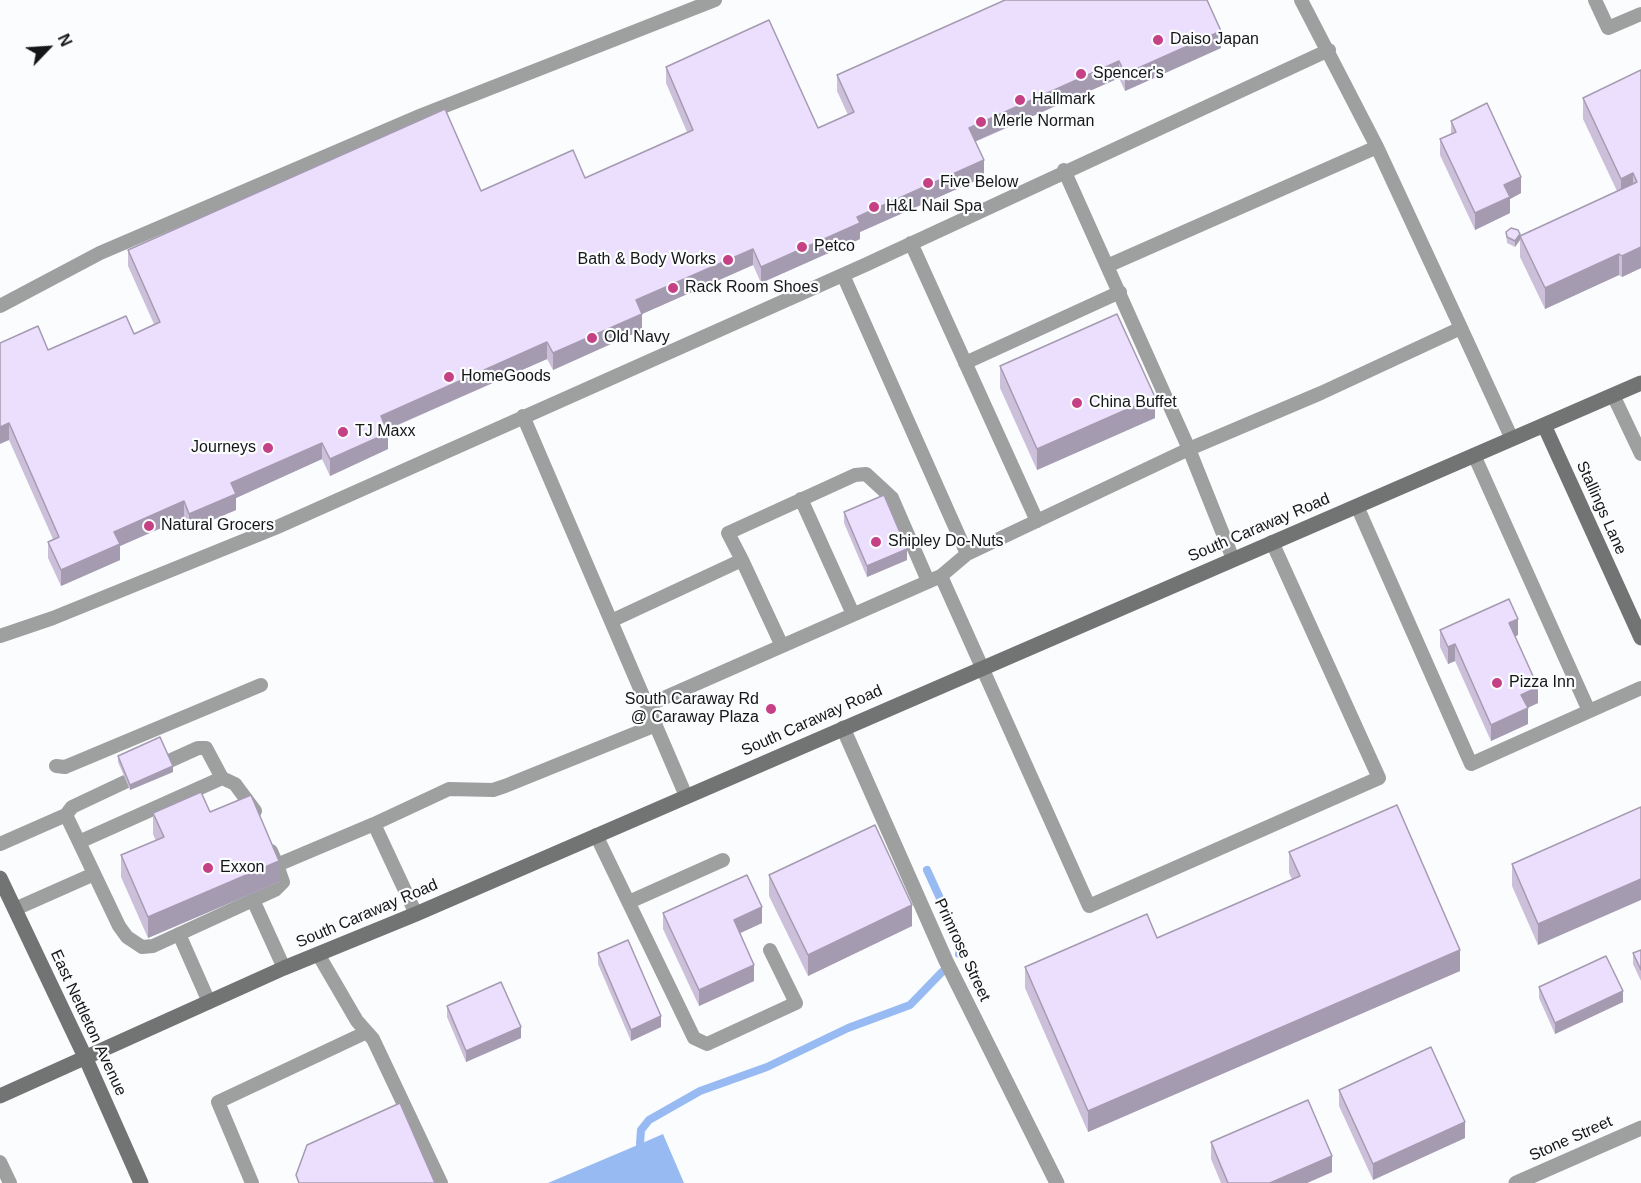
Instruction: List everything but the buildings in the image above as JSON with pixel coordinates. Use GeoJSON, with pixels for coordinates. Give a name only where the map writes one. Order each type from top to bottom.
{"type":"FeatureCollection","features":[{"type":"Feature","properties":{"kind":"street","name":"South Caraway Road"},"geometry":{"type":"LineString","coordinates":[[0,1096],[284,968],[416,914],[1641,383]]}},
{"type":"Feature","properties":{"kind":"street","name":"Stallings Lane"},"geometry":{"type":"LineString","coordinates":[[1544,425],[1641,638]]}},
{"type":"Feature","properties":{"kind":"street","name":"Primrose Street"},"geometry":{"type":"LineString","coordinates":[[843,728],[946,961],[1057,1183]]}},
{"type":"Feature","properties":{"kind":"street","name":"East Nettleton Avenue"},"geometry":{"type":"LineString","coordinates":[[0,878],[86,1059],[141,1183]]}},
{"type":"Feature","properties":{"kind":"street","name":"Stone Street"},"geometry":{"type":"LineString","coordinates":[[1516,1183],[1641,1128]]}},
{"type":"Feature","properties":{"kind":"lane"},"geometry":{"type":"LineString","coordinates":[[0,306],[121,243],[422,115],[715,0]]}},
{"type":"Feature","properties":{"kind":"lane"},"geometry":{"type":"LineString","coordinates":[[1301,0],[1329,50],[1377,147],[1512,439]]}},
{"type":"Feature","properties":{"kind":"lane"},"geometry":{"type":"LineString","coordinates":[[1595,0],[1608,28],[1641,14]]}},
{"type":"Feature","properties":{"kind":"lane"},"geometry":{"type":"LineString","coordinates":[[0,636],[32,626],[275,528],[843,275],[1329,50]]}},
{"type":"Feature","properties":{"kind":"lane"},"geometry":{"type":"LineString","coordinates":[[1107,266],[1377,147]]}},
{"type":"Feature","properties":{"kind":"lane"},"geometry":{"type":"LineString","coordinates":[[1064,171],[1189,449],[1233,559]]}},
{"type":"Feature","properties":{"kind":"lane"},"geometry":{"type":"LineString","coordinates":[[911,243],[1036,521]]}},
{"type":"Feature","properties":{"kind":"lane"},"geometry":{"type":"LineString","coordinates":[[843,275],[967,554]]}},
{"type":"Feature","properties":{"kind":"lane"},"geometry":{"type":"LineString","coordinates":[[965,363],[1120,292]]}},
{"type":"Feature","properties":{"kind":"lane"},"geometry":{"type":"LineString","coordinates":[[648,705],[935,578],[967,554],[1036,521],[1189,449],[1321,393],[1461,328]]}},
{"type":"Feature","properties":{"kind":"lane"},"geometry":{"type":"LineString","coordinates":[[1613,395],[1641,454]]}},
{"type":"Feature","properties":{"kind":"lane"},"geometry":{"type":"LineString","coordinates":[[523,416],[687,796]]}},
{"type":"Feature","properties":{"kind":"lane"},"geometry":{"type":"LineString","coordinates":[[1474,455],[1589,711]]}},
{"type":"Feature","properties":{"kind":"lane"},"geometry":{"type":"LineString","coordinates":[[782,646],[728,533],[855,475],[866,474],[892,498],[982,667],[1089,906],[1379,778],[1272,542]]}},
{"type":"Feature","properties":{"kind":"lane"},"geometry":{"type":"LineString","coordinates":[[801,499],[853,614]]}},
{"type":"Feature","properties":{"kind":"lane"},"geometry":{"type":"LineString","coordinates":[[1357,506],[1471,764],[1641,688]]}},
{"type":"Feature","properties":{"kind":"lane"},"geometry":{"type":"LineString","coordinates":[[611,621],[742,560]]}},
{"type":"Feature","properties":{"kind":"lane"},"geometry":{"type":"LineString","coordinates":[[56,766],[65,767],[261,685]]}},
{"type":"Feature","properties":{"kind":"lane"},"geometry":{"type":"LineString","coordinates":[[277,865],[449,789],[493,790],[506,786],[656,724]]}},
{"type":"Feature","properties":{"kind":"lane"},"geometry":{"type":"LineString","coordinates":[[66,815],[118,926],[127,938],[142,947],[179,934],[281,886],[283,882],[264,830],[240,790],[235,784],[222,778],[206,748],[198,748],[167,762]]}},
{"type":"Feature","properties":{"kind":"lane"},"geometry":{"type":"LineString","coordinates":[[79,842],[222,778]]}},
{"type":"Feature","properties":{"kind":"lane"},"geometry":{"type":"LineString","coordinates":[[0,844],[66,815],[72,807],[125,782]]}},
{"type":"Feature","properties":{"kind":"lane"},"geometry":{"type":"LineString","coordinates":[[374,824],[416,914]]}},
{"type":"Feature","properties":{"kind":"lane"},"geometry":{"type":"LineString","coordinates":[[596,835],[694,1038],[707,1044],[796,1003],[770,950]]}},
{"type":"Feature","properties":{"kind":"lane"},"geometry":{"type":"LineString","coordinates":[[629,902],[723,860]]}},
{"type":"Feature","properties":{"kind":"lane"},"geometry":{"type":"LineString","coordinates":[[15,909],[94,874]]}},
{"type":"Feature","properties":{"kind":"lane"},"geometry":{"type":"LineString","coordinates":[[253,900],[284,968]]}},
{"type":"Feature","properties":{"kind":"lane"},"geometry":{"type":"LineString","coordinates":[[179,934],[209,1002]]}},
{"type":"Feature","properties":{"kind":"lane"},"geometry":{"type":"LineString","coordinates":[[318,954],[357,1021],[373,1039],[441,1183]]}},
{"type":"Feature","properties":{"kind":"lane"},"geometry":{"type":"LineString","coordinates":[[252,1183],[218,1102],[367,1032]]}},
{"type":"Feature","properties":{"kind":"lane"},"geometry":{"type":"LineString","coordinates":[[0,1162],[10,1183]]}},
{"type":"Feature","properties":{"kind":"water"},"geometry":{"type":"Polygon","coordinates":[[[663,1134],[684,1183],[548,1183],[640,1144],[663,1134]]]}},
{"type":"Feature","properties":{"kind":"waterway"},"geometry":{"type":"LineString","coordinates":[[927,870],[961,944],[959,954]]}},
{"type":"Feature","properties":{"kind":"waterway"},"geometry":{"type":"LineString","coordinates":[[640,1144],[641,1130],[649,1120],[700,1091],[767,1067],[848,1028],[910,1005],[942,972]]}},
{"type":"Feature","properties":{"kind":"place","name":"Daiso Japan"},"geometry":{"type":"Point","coordinates":[1158,40]}},
{"type":"Feature","properties":{"kind":"place","name":"Spencer's"},"geometry":{"type":"Point","coordinates":[1081,74]}},
{"type":"Feature","properties":{"kind":"place","name":"Hallmark"},"geometry":{"type":"Point","coordinates":[1020,100]}},
{"type":"Feature","properties":{"kind":"place","name":"Merle Norman"},"geometry":{"type":"Point","coordinates":[981,122]}},
{"type":"Feature","properties":{"kind":"place","name":"Five Below"},"geometry":{"type":"Point","coordinates":[928,183]}},
{"type":"Feature","properties":{"kind":"place","name":"H&L Nail Spa"},"geometry":{"type":"Point","coordinates":[874,207]}},
{"type":"Feature","properties":{"kind":"place","name":"Petco"},"geometry":{"type":"Point","coordinates":[802,247]}},
{"type":"Feature","properties":{"kind":"place","name":"Bath & Body Works"},"geometry":{"type":"Point","coordinates":[728,260]}},
{"type":"Feature","properties":{"kind":"place","name":"Rack Room Shoes"},"geometry":{"type":"Point","coordinates":[673,288]}},
{"type":"Feature","properties":{"kind":"place","name":"Old Navy"},"geometry":{"type":"Point","coordinates":[592,338]}},
{"type":"Feature","properties":{"kind":"place","name":"HomeGoods"},"geometry":{"type":"Point","coordinates":[449,377]}},
{"type":"Feature","properties":{"kind":"place","name":"China Buffet"},"geometry":{"type":"Point","coordinates":[1077,403]}},
{"type":"Feature","properties":{"kind":"place","name":"TJ Maxx"},"geometry":{"type":"Point","coordinates":[343,432]}},
{"type":"Feature","properties":{"kind":"place","name":"Journeys"},"geometry":{"type":"Point","coordinates":[268,448]}},
{"type":"Feature","properties":{"kind":"place","name":"Natural Grocers"},"geometry":{"type":"Point","coordinates":[149,526]}},
{"type":"Feature","properties":{"kind":"place","name":"Shipley Do-Nuts"},"geometry":{"type":"Point","coordinates":[876,542]}},
{"type":"Feature","properties":{"kind":"place","name":"Pizza Inn"},"geometry":{"type":"Point","coordinates":[1497,683]}},
{"type":"Feature","properties":{"kind":"place","name":"South Caraway Rd @ Caraway Plaza"},"geometry":{"type":"Point","coordinates":[771,709]}},
{"type":"Feature","properties":{"kind":"place","name":"Exxon"},"geometry":{"type":"Point","coordinates":[208,868]}}]}
